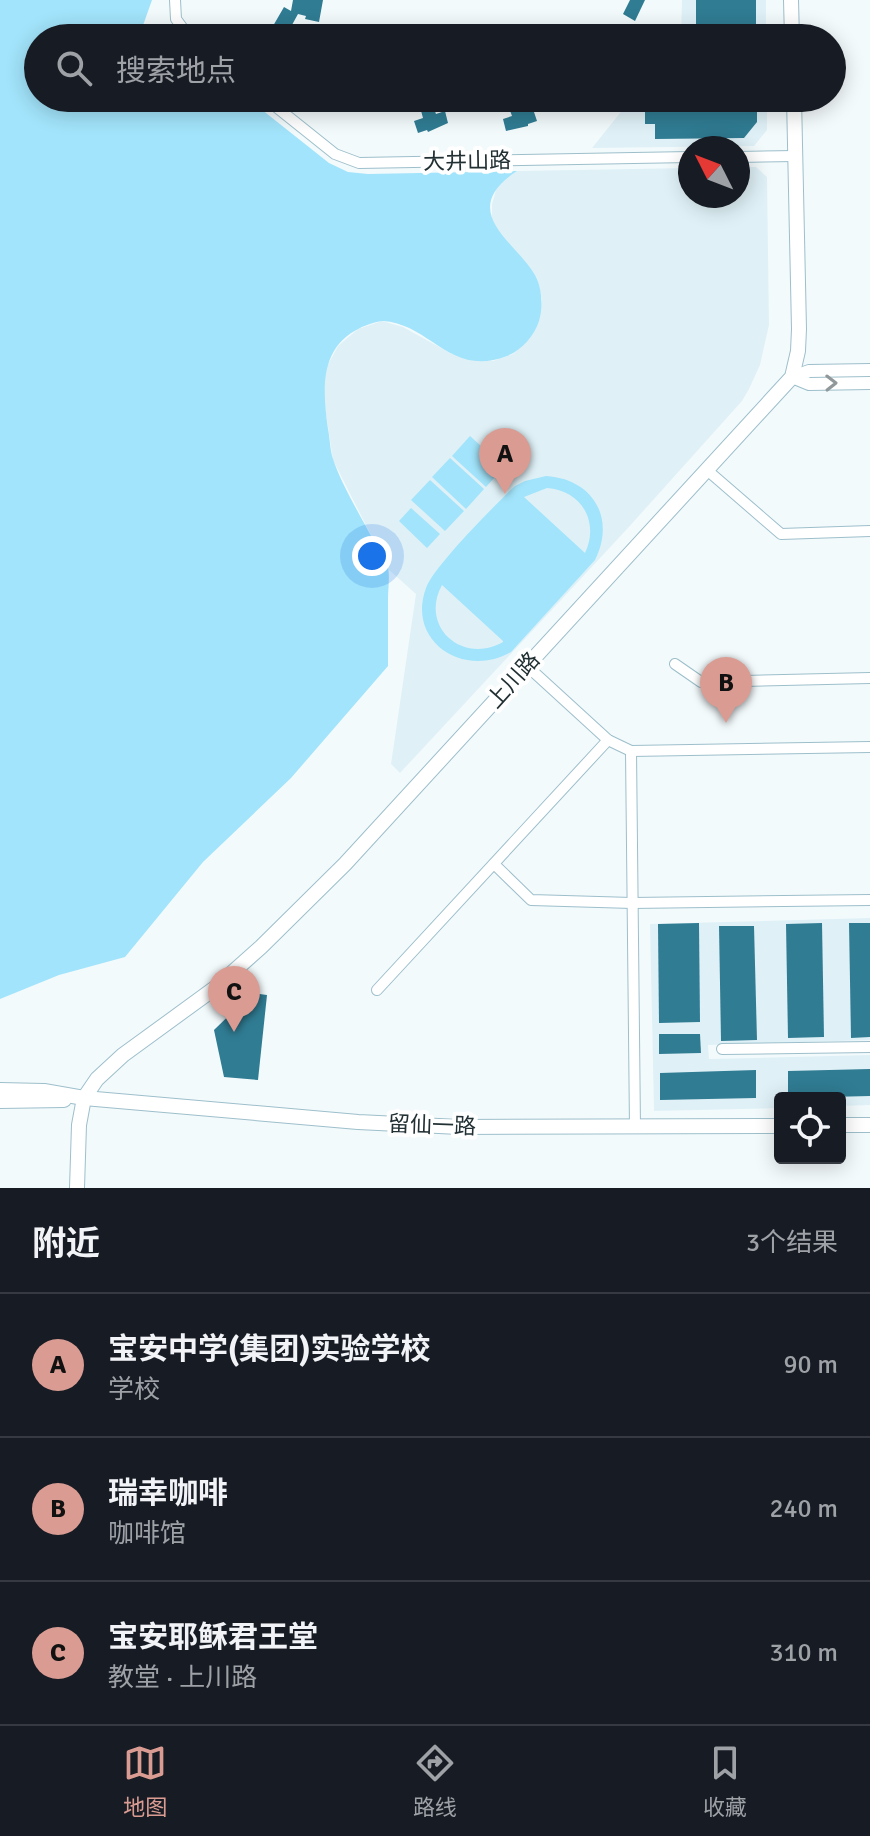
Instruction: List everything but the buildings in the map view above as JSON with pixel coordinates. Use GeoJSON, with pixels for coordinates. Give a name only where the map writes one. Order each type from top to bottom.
{"type":"FeatureCollection","features":[{"type":"Feature","properties":{"kind":"main road"},"geometry":{"type":"LineString","coordinates":[[791,0],[792,24]]}},
{"type":"Feature","properties":{"kind":"main road"},"geometry":{"type":"LineString","coordinates":[[792,377],[799,329],[794,112]]}},
{"type":"Feature","properties":{"kind":"main road","name":"上川路"},"geometry":{"type":"LineString","coordinates":[[77,1188],[79,1125],[84,1098],[97,1079],[123,1055],[215,988],[345,864],[792,377]]}},
{"type":"Feature","properties":{"kind":"main road"},"geometry":{"type":"LineString","coordinates":[[0,1090],[44,1091],[84,1098]]}},
{"type":"Feature","properties":{"kind":"main road"},"geometry":{"type":"LineString","coordinates":[[0,1101],[43,1102],[84,1098]]}},
{"type":"Feature","properties":{"kind":"main road","name":"留仙一路"},"geometry":{"type":"LineString","coordinates":[[84,1098],[372,1123],[459,1127],[774,1126]]}},
{"type":"Feature","properties":{"kind":"main road"},"geometry":{"type":"LineString","coordinates":[[846,1125],[870,1125]]}},
{"type":"Feature","properties":{"kind":"street"},"geometry":{"type":"LineString","coordinates":[[175,0],[176,19],[180,24]]}},
{"type":"Feature","properties":{"kind":"street","name":"大井山路"},"geometry":{"type":"LineString","coordinates":[[282,112],[335,154],[359,163],[678,157]]}},
{"type":"Feature","properties":{"kind":"street"},"geometry":{"type":"LineString","coordinates":[[750,157],[795,156]]}},
{"type":"Feature","properties":{"kind":"street"},"geometry":{"type":"LineString","coordinates":[[792,377],[809,371],[870,370]]}},
{"type":"Feature","properties":{"kind":"street"},"geometry":{"type":"LineString","coordinates":[[792,377],[809,384],[870,383]]}},
{"type":"Feature","properties":{"kind":"street"},"geometry":{"type":"LineString","coordinates":[[707,470],[781,534],[870,531]]}},
{"type":"Feature","properties":{"kind":"street"},"geometry":{"type":"LineString","coordinates":[[675,664],[701,682],[870,678]]}},
{"type":"Feature","properties":{"kind":"street"},"geometry":{"type":"LineString","coordinates":[[526,665],[608,740],[631,751],[870,747]]}},
{"type":"Feature","properties":{"kind":"street"},"geometry":{"type":"LineString","coordinates":[[377,990],[608,740]]}},
{"type":"Feature","properties":{"kind":"street"},"geometry":{"type":"LineString","coordinates":[[631,751],[635,1128]]}},
{"type":"Feature","properties":{"kind":"street"},"geometry":{"type":"LineString","coordinates":[[494,864],[531,900],[632,903],[870,900]]}},
{"type":"Feature","properties":{"kind":"street"},"geometry":{"type":"LineString","coordinates":[[722,1049],[870,1047]]}},
{"type":"Feature","properties":{"kind":"shaded area"},"geometry":{"type":"Polygon","coordinates":[[[0,0],[152,0],[143,24],[24,24],[24,112],[265,112],[329,163],[348,172],[517,171],[499,186],[491,201],[491,214],[497,228],[537,279],[540,316],[531,337],[518,350],[487,361],[455,355],[415,331],[383,321],[360,328],[337,347],[326,372],[325,386],[331,448],[341,480],[388,568],[388,666],[291,778],[203,862],[125,957],[59,975],[0,999],[0,0]]]}},
{"type":"Feature","properties":{"kind":"shaded area"},"geometry":{"type":"Polygon","coordinates":[[[682,0],[766,0],[766,24],[681,24],[682,0]]]}},
{"type":"Feature","properties":{"kind":"shaded area"},"geometry":{"type":"Polygon","coordinates":[[[621,112],[767,112],[767,130],[754,146],[750,146],[750,136],[678,136],[678,147],[592,148],[621,112]]]}},
{"type":"Feature","properties":{"kind":"shaded area"},"geometry":{"type":"Polygon","coordinates":[[[750,167],[756,167],[767,177],[769,325],[760,365],[742,401],[400,773],[391,764],[416,594],[388,569],[333,460],[323,393],[326,368],[338,346],[358,329],[382,321],[403,327],[452,354],[493,361],[513,354],[529,339],[539,320],[542,299],[537,278],[498,232],[492,219],[496,190],[517,171],[678,168],[678,208],[750,208],[750,167]]]}},
{"type":"Feature","properties":{"kind":"shaded area"},"geometry":{"type":"Polygon","coordinates":[[[470,436],[504,467],[486,487],[452,456],[470,436]]]}},
{"type":"Feature","properties":{"kind":"shaded area"},"geometry":{"type":"Polygon","coordinates":[[[450,458],[484,489],[466,509],[432,477],[450,458]]]}},
{"type":"Feature","properties":{"kind":"shaded area"},"geometry":{"type":"Polygon","coordinates":[[[546,476],[562,479],[588,493],[601,516],[601,544],[595,560],[511,652],[476,661],[459,658],[432,639],[424,625],[422,607],[426,588],[466,536],[515,486],[546,476]],[[547,488],[524,497],[585,553],[590,530],[584,510],[569,495],[547,488]],[[442,585],[436,600],[436,615],[449,638],[473,649],[488,648],[503,642],[503,641],[442,585]]]}},
{"type":"Feature","properties":{"kind":"shaded area"},"geometry":{"type":"Polygon","coordinates":[[[430,480],[464,511],[445,531],[411,500],[430,480]]]}},
{"type":"Feature","properties":{"kind":"shaded area"},"geometry":{"type":"Polygon","coordinates":[[[411,508],[440,534],[427,548],[399,521],[411,508]]]}},
{"type":"Feature","properties":{"kind":"shaded area"},"geometry":{"type":"Polygon","coordinates":[[[870,918],[870,1040],[708,1045],[709,1059],[870,1055],[870,1105],[846,1106],[846,1092],[774,1092],[774,1108],[654,1111],[650,924],[870,918]]]}},
{"type":"Feature","properties":{"kind":"place","name":"宝安中学(集团)实验学校"},"geometry":{"type":"Point","coordinates":[505,494]}},
{"type":"Feature","properties":{"kind":"place","name":"瑞幸咖啡"},"geometry":{"type":"Point","coordinates":[726,723]}},
{"type":"Feature","properties":{"kind":"place","name":"宝安耶稣君王堂"},"geometry":{"type":"Point","coordinates":[234,1032]}}]}
